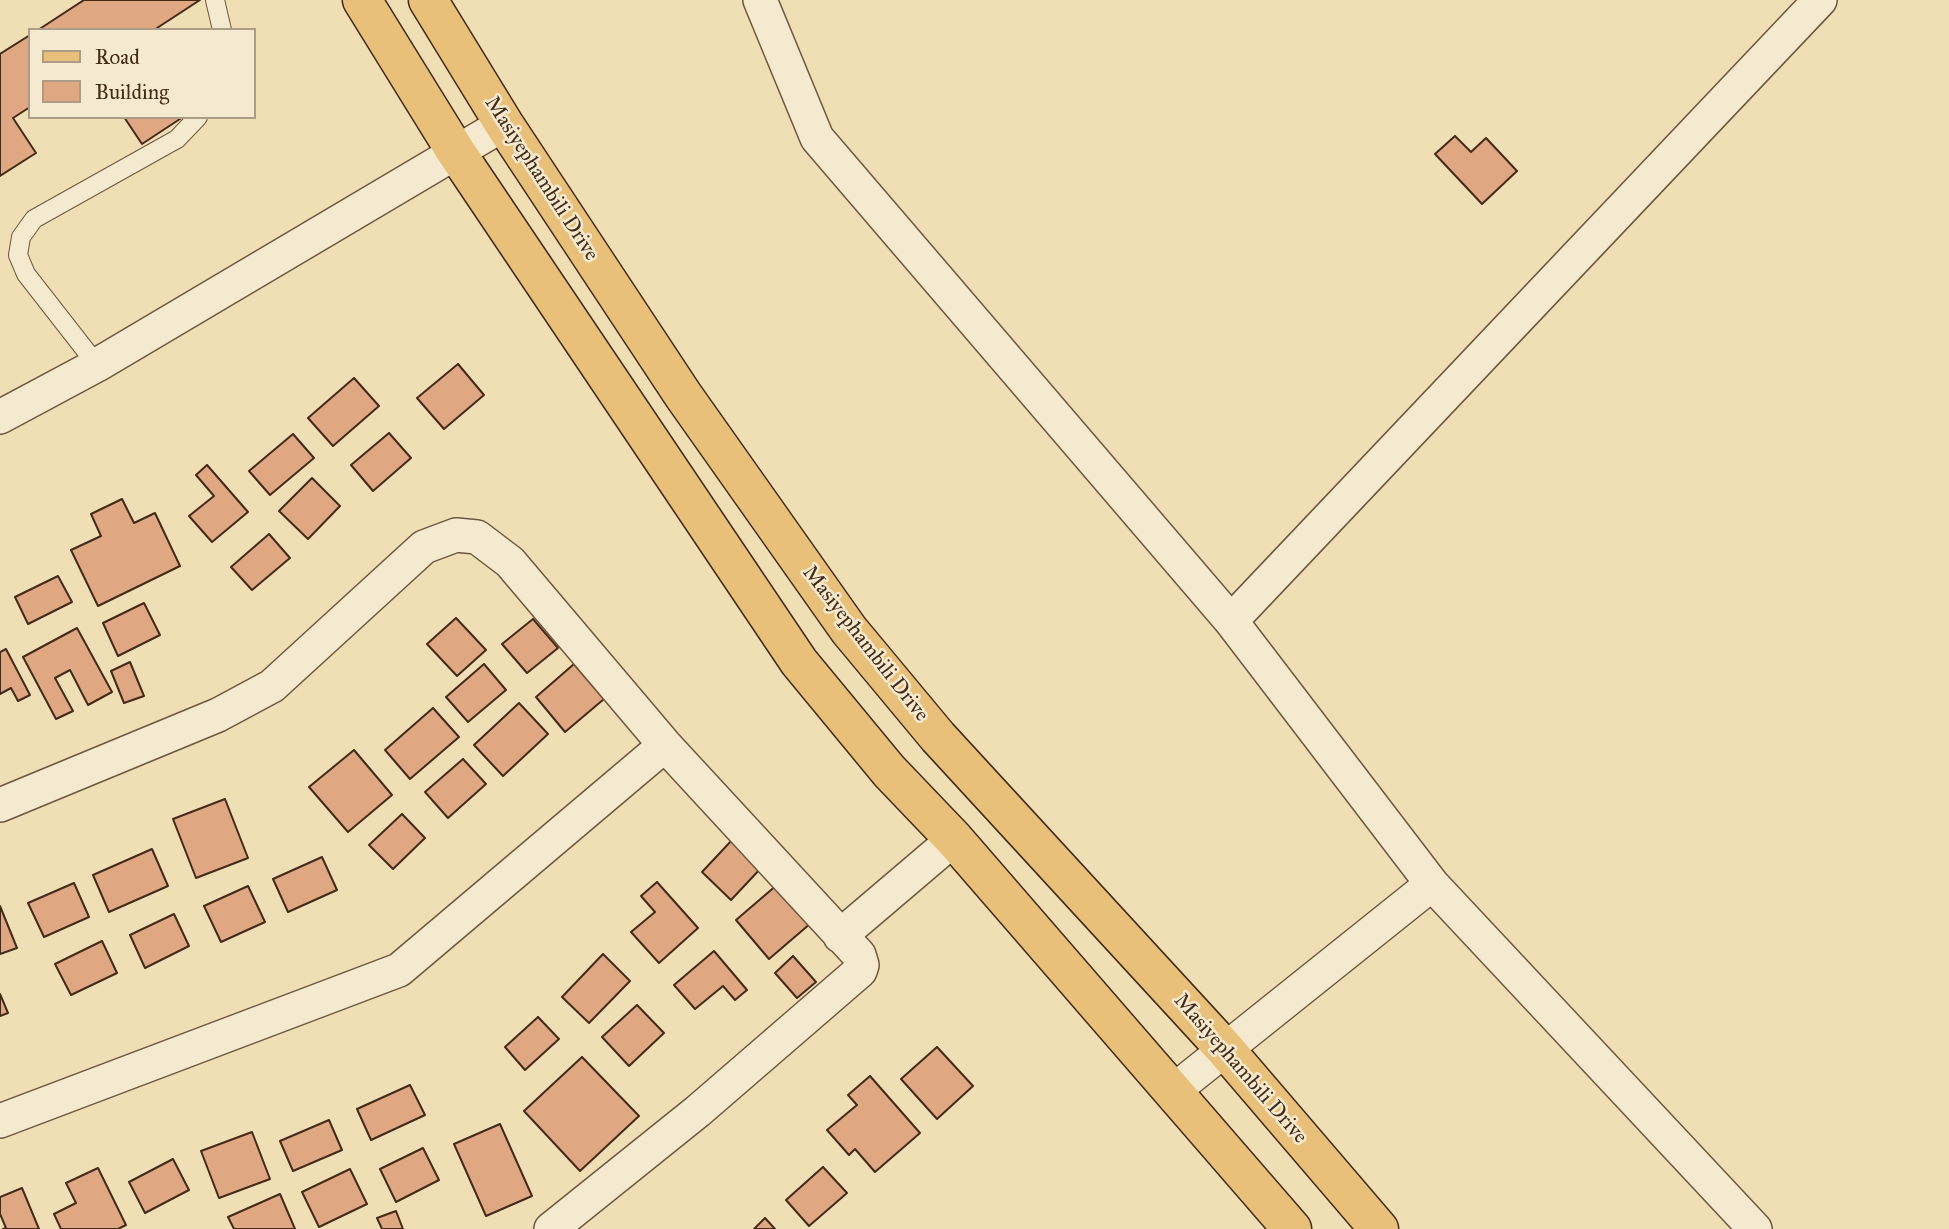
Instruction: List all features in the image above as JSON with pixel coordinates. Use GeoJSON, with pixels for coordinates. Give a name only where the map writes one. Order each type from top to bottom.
{"type":"FeatureCollection","features":[{"type":"Feature","properties":{"kind":"main road"},"geometry":{"type":"LineString","coordinates":[[362,0],[456,152],[799,662],[889,771],[954,839],[1292,1229]]}},
{"type":"Feature","properties":{"kind":"main road","name":"Masiyephambili Drive"},"geometry":{"type":"LineString","coordinates":[[428,0],[504,124],[683,395],[849,630],[938,737],[1224,1048],[1379,1229]]}},
{"type":"Feature","properties":{"kind":"street"},"geometry":{"type":"LineString","coordinates":[[760,0],[817,138],[1231,621],[1432,884],[1755,1229]]}},
{"type":"Feature","properties":{"kind":"street"},"geometry":{"type":"LineString","coordinates":[[1231,621],[1820,0]]}},
{"type":"Feature","properties":{"kind":"street"},"geometry":{"type":"LineString","coordinates":[[0,416],[97,365],[504,124]]}},
{"type":"Feature","properties":{"kind":"street"},"geometry":{"type":"LineString","coordinates":[[0,805],[218,715],[272,686],[424,547],[456,535],[477,537],[510,562],[665,745],[859,955],[860,971],[698,1111],[551,1229]]}},
{"type":"Feature","properties":{"kind":"street"},"geometry":{"type":"LineString","coordinates":[[0,1121],[399,970],[665,745]]}},
{"type":"Feature","properties":{"kind":"street"},"geometry":{"type":"LineString","coordinates":[[840,936],[954,839]]}},
{"type":"Feature","properties":{"kind":"street"},"geometry":{"type":"LineString","coordinates":[[1172,1092],[1432,884]]}},
{"type":"Feature","properties":{"kind":"lane"},"geometry":{"type":"LineString","coordinates":[[215,0],[222,28]]}},
{"type":"Feature","properties":{"kind":"lane"},"geometry":{"type":"LineString","coordinates":[[97,365],[26,274],[18,255],[20,237],[34,219],[177,139],[196,119]]}},
{"type":"Feature","properties":{"kind":"building"},"geometry":{"type":"Polygon","coordinates":[[[84,0],[200,0],[157,28],[41,28],[84,0]]]}},
{"type":"Feature","properties":{"kind":"building"},"geometry":{"type":"Polygon","coordinates":[[[28,36],[28,108],[13,118],[36,153],[0,176],[0,54],[28,36]]]}},
{"type":"Feature","properties":{"kind":"building"},"geometry":{"type":"Polygon","coordinates":[[[125,119],[180,119],[142,144],[125,119]]]}},
{"type":"Feature","properties":{"kind":"building"},"geometry":{"type":"Polygon","coordinates":[[[1455,136],[1471,152],[1486,138],[1517,171],[1482,204],[1435,154],[1455,136]]]}},
{"type":"Feature","properties":{"kind":"building"},"geometry":{"type":"Polygon","coordinates":[[[458,364],[484,395],[444,429],[417,398],[458,364]]]}},
{"type":"Feature","properties":{"kind":"building"},"geometry":{"type":"Polygon","coordinates":[[[354,378],[379,406],[333,446],[308,418],[354,378]]]}},
{"type":"Feature","properties":{"kind":"building"},"geometry":{"type":"Polygon","coordinates":[[[389,433],[411,458],[373,491],[351,465],[389,433]]]}},
{"type":"Feature","properties":{"kind":"building"},"geometry":{"type":"Polygon","coordinates":[[[293,434],[314,458],[270,495],[249,471],[293,434]]]}},
{"type":"Feature","properties":{"kind":"building"},"geometry":{"type":"Polygon","coordinates":[[[207,465],[248,512],[212,542],[189,516],[214,496],[196,475],[207,465]]]}},
{"type":"Feature","properties":{"kind":"building"},"geometry":{"type":"Polygon","coordinates":[[[312,478],[340,506],[308,539],[279,511],[312,478]]]}},
{"type":"Feature","properties":{"kind":"building"},"geometry":{"type":"Polygon","coordinates":[[[122,499],[134,523],[155,513],[180,566],[98,606],[71,550],[101,536],[91,514],[122,499]]]}},
{"type":"Feature","properties":{"kind":"building"},"geometry":{"type":"Polygon","coordinates":[[[269,534],[290,558],[252,590],[231,567],[269,534]]]}},
{"type":"Feature","properties":{"kind":"building"},"geometry":{"type":"Polygon","coordinates":[[[58,576],[72,602],[28,624],[15,597],[58,576]]]}},
{"type":"Feature","properties":{"kind":"building"},"geometry":{"type":"Polygon","coordinates":[[[144,603],[160,635],[118,656],[103,623],[144,603]]]}},
{"type":"Feature","properties":{"kind":"building"},"geometry":{"type":"Polygon","coordinates":[[[456,618],[486,650],[457,676],[427,644],[456,618]]]}},
{"type":"Feature","properties":{"kind":"building"},"geometry":{"type":"Polygon","coordinates":[[[533,619],[558,648],[527,673],[502,644],[533,619]]]}},
{"type":"Feature","properties":{"kind":"building"},"geometry":{"type":"Polygon","coordinates":[[[77,628],[112,692],[88,705],[70,670],[55,678],[73,711],[56,719],[23,657],[77,628]]]}},
{"type":"Feature","properties":{"kind":"building"},"geometry":{"type":"Polygon","coordinates":[[[6,649],[30,695],[18,701],[11,688],[0,694],[0,652],[6,649]]]}},
{"type":"Feature","properties":{"kind":"building"},"geometry":{"type":"Polygon","coordinates":[[[130,662],[144,696],[124,703],[111,671],[130,662]]]}},
{"type":"Feature","properties":{"kind":"building"},"geometry":{"type":"Polygon","coordinates":[[[484,664],[506,690],[468,722],[446,697],[484,664]]]}},
{"type":"Feature","properties":{"kind":"building"},"geometry":{"type":"Polygon","coordinates":[[[574,664],[604,699],[565,732],[536,697],[574,664]]]}},
{"type":"Feature","properties":{"kind":"building"},"geometry":{"type":"Polygon","coordinates":[[[519,703],[548,734],[503,776],[474,745],[519,703]]]}},
{"type":"Feature","properties":{"kind":"building"},"geometry":{"type":"Polygon","coordinates":[[[433,708],[459,737],[410,779],[385,750],[433,708]]]}},
{"type":"Feature","properties":{"kind":"building"},"geometry":{"type":"Polygon","coordinates":[[[354,750],[392,795],[348,832],[309,787],[354,750]]]}},
{"type":"Feature","properties":{"kind":"building"},"geometry":{"type":"Polygon","coordinates":[[[463,759],[486,784],[448,818],[425,792],[463,759]]]}},
{"type":"Feature","properties":{"kind":"building"},"geometry":{"type":"Polygon","coordinates":[[[225,799],[248,858],[196,878],[173,819],[225,799]]]}},
{"type":"Feature","properties":{"kind":"building"},"geometry":{"type":"Polygon","coordinates":[[[402,814],[425,838],[393,869],[369,845],[402,814]]]}},
{"type":"Feature","properties":{"kind":"building"},"geometry":{"type":"Polygon","coordinates":[[[732,840],[762,867],[731,900],[702,872],[732,840]]]}},
{"type":"Feature","properties":{"kind":"building"},"geometry":{"type":"Polygon","coordinates":[[[152,849],[168,886],[109,912],[93,875],[152,849]]]}},
{"type":"Feature","properties":{"kind":"building"},"geometry":{"type":"Polygon","coordinates":[[[322,857],[337,890],[288,912],[273,879],[322,857]]]}},
{"type":"Feature","properties":{"kind":"building"},"geometry":{"type":"Polygon","coordinates":[[[657,882],[698,928],[659,963],[631,932],[655,912],[641,896],[657,882]]]}},
{"type":"Feature","properties":{"kind":"building"},"geometry":{"type":"Polygon","coordinates":[[[74,883],[89,917],[44,937],[28,903],[74,883]]]}},
{"type":"Feature","properties":{"kind":"building"},"geometry":{"type":"Polygon","coordinates":[[[778,884],[811,923],[769,959],[736,920],[778,884]]]}},
{"type":"Feature","properties":{"kind":"building"},"geometry":{"type":"Polygon","coordinates":[[[248,886],[265,922],[221,942],[204,906],[248,886]]]}},
{"type":"Feature","properties":{"kind":"building"},"geometry":{"type":"Polygon","coordinates":[[[0,906],[17,948],[0,954],[0,906]]]}},
{"type":"Feature","properties":{"kind":"building"},"geometry":{"type":"Polygon","coordinates":[[[174,914],[189,946],[145,968],[130,935],[174,914]]]}},
{"type":"Feature","properties":{"kind":"building"},"geometry":{"type":"Polygon","coordinates":[[[102,941],[117,973],[71,995],[55,964],[102,941]]]}},
{"type":"Feature","properties":{"kind":"building"},"geometry":{"type":"Polygon","coordinates":[[[714,951],[747,990],[735,1000],[723,986],[695,1009],[674,985],[714,951]]]}},
{"type":"Feature","properties":{"kind":"building"},"geometry":{"type":"Polygon","coordinates":[[[603,954],[630,981],[589,1023],[562,997],[603,954]]]}},
{"type":"Feature","properties":{"kind":"building"},"geometry":{"type":"Polygon","coordinates":[[[793,956],[816,982],[797,998],[775,973],[793,956]]]}},
{"type":"Feature","properties":{"kind":"building"},"geometry":{"type":"Polygon","coordinates":[[[0,994],[8,1013],[0,1016],[0,994]]]}},
{"type":"Feature","properties":{"kind":"building"},"geometry":{"type":"Polygon","coordinates":[[[637,1005],[664,1033],[629,1066],[602,1037],[637,1005]]]}},
{"type":"Feature","properties":{"kind":"building"},"geometry":{"type":"Polygon","coordinates":[[[538,1017],[559,1039],[525,1070],[505,1047],[538,1017]]]}},
{"type":"Feature","properties":{"kind":"building"},"geometry":{"type":"Polygon","coordinates":[[[937,1047],[973,1086],[937,1119],[901,1079],[937,1047]]]}},
{"type":"Feature","properties":{"kind":"building"},"geometry":{"type":"Polygon","coordinates":[[[582,1057],[639,1116],[580,1171],[524,1111],[582,1057]]]}},
{"type":"Feature","properties":{"kind":"building"},"geometry":{"type":"Polygon","coordinates":[[[870,1076],[920,1133],[875,1172],[855,1149],[849,1155],[827,1130],[857,1105],[848,1095],[870,1076]]]}},
{"type":"Feature","properties":{"kind":"building"},"geometry":{"type":"Polygon","coordinates":[[[410,1085],[425,1115],[371,1140],[357,1109],[410,1085]]]}},
{"type":"Feature","properties":{"kind":"building"},"geometry":{"type":"Polygon","coordinates":[[[329,1120],[342,1150],[293,1171],[280,1141],[329,1120]]]}},
{"type":"Feature","properties":{"kind":"building"},"geometry":{"type":"Polygon","coordinates":[[[500,1124],[532,1196],[486,1216],[454,1144],[500,1124]]]}},
{"type":"Feature","properties":{"kind":"building"},"geometry":{"type":"Polygon","coordinates":[[[252,1132],[270,1179],[219,1198],[201,1151],[252,1132]]]}},
{"type":"Feature","properties":{"kind":"building"},"geometry":{"type":"Polygon","coordinates":[[[423,1148],[439,1180],[396,1202],[380,1169],[423,1148]]]}},
{"type":"Feature","properties":{"kind":"building"},"geometry":{"type":"Polygon","coordinates":[[[173,1159],[189,1190],[145,1213],[129,1182],[173,1159]]]}},
{"type":"Feature","properties":{"kind":"building"},"geometry":{"type":"Polygon","coordinates":[[[823,1167],[847,1193],[809,1226],[786,1200],[823,1167]]]}},
{"type":"Feature","properties":{"kind":"building"},"geometry":{"type":"Polygon","coordinates":[[[98,1168],[126,1225],[118,1229],[61,1229],[54,1214],[76,1203],[66,1183],[98,1168]]]}},
{"type":"Feature","properties":{"kind":"building"},"geometry":{"type":"Polygon","coordinates":[[[350,1169],[367,1204],[319,1227],[302,1192],[350,1169]]]}},
{"type":"Feature","properties":{"kind":"building"},"geometry":{"type":"Polygon","coordinates":[[[22,1188],[39,1229],[3,1229],[6,1228],[0,1214],[0,1197],[22,1188]]]}},
{"type":"Feature","properties":{"kind":"building"},"geometry":{"type":"Polygon","coordinates":[[[280,1194],[295,1229],[234,1229],[228,1217],[280,1194]]]}},
{"type":"Feature","properties":{"kind":"building"},"geometry":{"type":"Polygon","coordinates":[[[396,1211],[403,1229],[382,1229],[377,1218],[396,1211]]]}},
{"type":"Feature","properties":{"kind":"building"},"geometry":{"type":"Polygon","coordinates":[[[765,1218],[775,1229],[754,1229],[765,1218]]]}}]}
